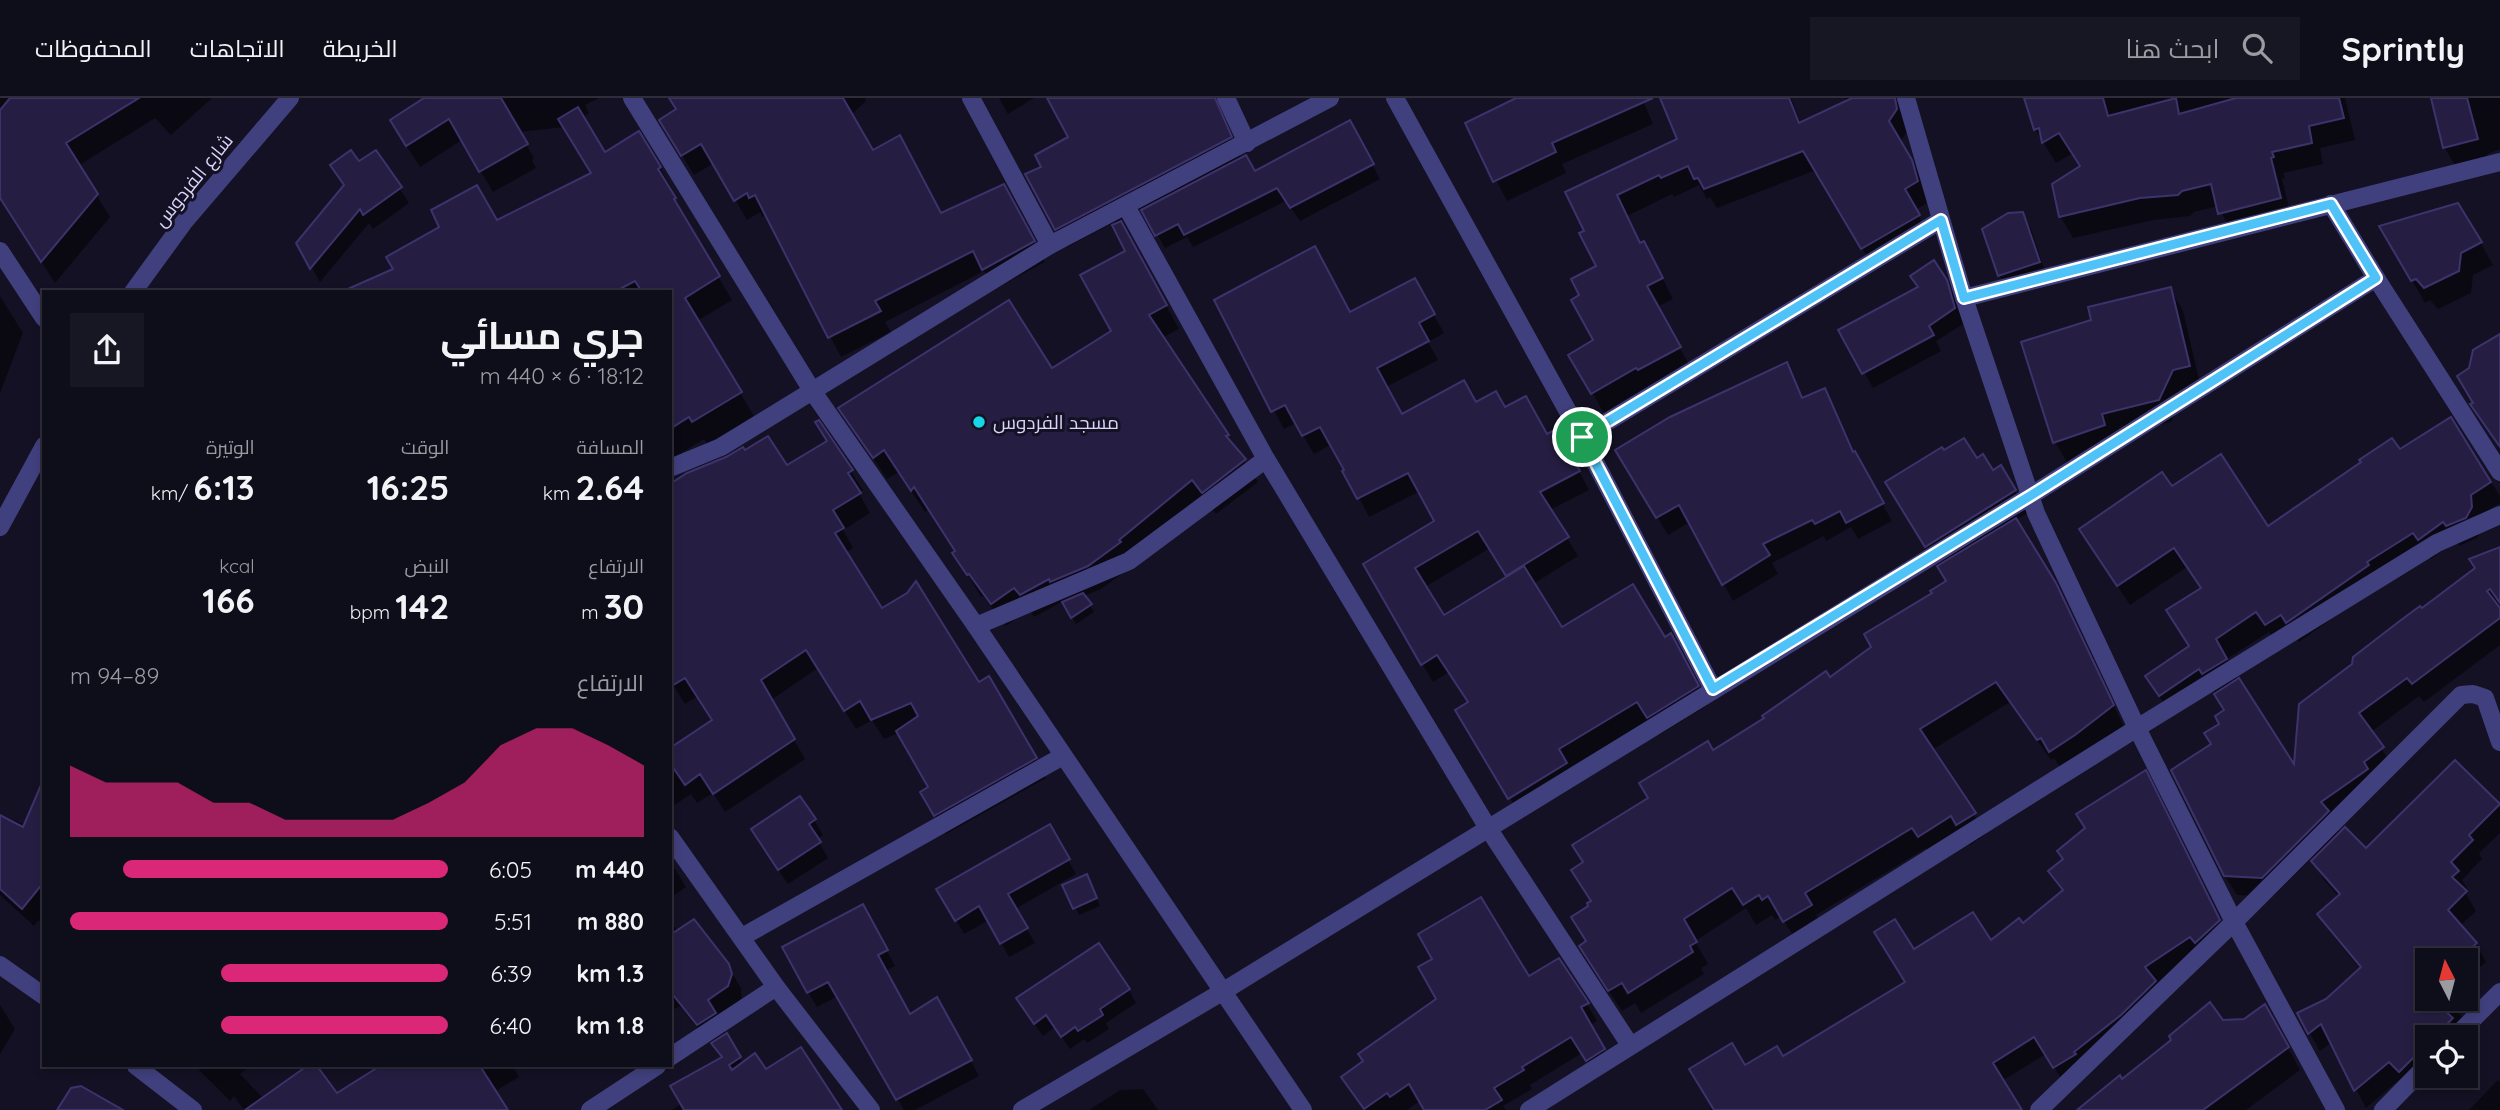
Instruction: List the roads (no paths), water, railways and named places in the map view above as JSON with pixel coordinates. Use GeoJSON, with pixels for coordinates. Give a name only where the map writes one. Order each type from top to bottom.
{"type":"FeatureCollection","features":[{"type":"Feature","properties":{"kind":"street","name":"شارع الفردوس"},"geometry":{"type":"LineString","coordinates":[[134,290],[184,222],[290,98]]}},
{"type":"Feature","properties":{"kind":"street"},"geometry":{"type":"LineString","coordinates":[[632,98],[813,392],[976,626],[1303,1110]]}},
{"type":"Feature","properties":{"kind":"street"},"geometry":{"type":"LineString","coordinates":[[971,98],[1050,246]]}},
{"type":"Feature","properties":{"kind":"street"},"geometry":{"type":"LineString","coordinates":[[1226,98],[1247,143]]}},
{"type":"Feature","properties":{"kind":"street"},"geometry":{"type":"LineString","coordinates":[[672,467],[721,447],[1050,246],[1330,98]]}},
{"type":"Feature","properties":{"kind":"street"},"geometry":{"type":"LineString","coordinates":[[1395,98],[1582,437],[1713,689]]}},
{"type":"Feature","properties":{"kind":"street"},"geometry":{"type":"LineString","coordinates":[[1906,98],[1964,298],[2030,496],[2137,727],[2234,922],[2336,1110]]}},
{"type":"Feature","properties":{"kind":"street"},"geometry":{"type":"LineString","coordinates":[[1964,298],[2500,162]]}},
{"type":"Feature","properties":{"kind":"street"},"geometry":{"type":"LineString","coordinates":[[2331,204],[2500,472]]}},
{"type":"Feature","properties":{"kind":"street"},"geometry":{"type":"LineString","coordinates":[[1126,206],[1266,459],[1488,828],[1630,1045]]}},
{"type":"Feature","properties":{"kind":"street"},"geometry":{"type":"LineString","coordinates":[[1582,437],[1941,220]]}},
{"type":"Feature","properties":{"kind":"street"},"geometry":{"type":"LineString","coordinates":[[0,251],[42,315]]}},
{"type":"Feature","properties":{"kind":"street"},"geometry":{"type":"LineString","coordinates":[[1022,1110],[1222,992],[2030,496],[2376,278]]}},
{"type":"Feature","properties":{"kind":"street"},"geometry":{"type":"LineString","coordinates":[[0,527],[42,450]]}},
{"type":"Feature","properties":{"kind":"street"},"geometry":{"type":"LineString","coordinates":[[976,626],[1129,561],[1266,459]]}},
{"type":"Feature","properties":{"kind":"street"},"geometry":{"type":"LineString","coordinates":[[1529,1110],[2137,727],[2438,543],[2500,514]]}},
{"type":"Feature","properties":{"kind":"street"},"geometry":{"type":"LineString","coordinates":[[2039,1110],[2234,922],[2461,695],[2473,694],[2485,698],[2500,742]]}},
{"type":"Feature","properties":{"kind":"street"},"geometry":{"type":"LineString","coordinates":[[742,937],[1063,756]]}},
{"type":"Feature","properties":{"kind":"street"},"geometry":{"type":"LineString","coordinates":[[672,840],[776,987],[871,1110]]}},
{"type":"Feature","properties":{"kind":"street"},"geometry":{"type":"LineString","coordinates":[[0,965],[42,995]]}},
{"type":"Feature","properties":{"kind":"street"},"geometry":{"type":"LineString","coordinates":[[672,1056],[776,987]]}},
{"type":"Feature","properties":{"kind":"street"},"geometry":{"type":"LineString","coordinates":[[2467,1025],[2500,992]]}},
{"type":"Feature","properties":{"kind":"street"},"geometry":{"type":"LineString","coordinates":[[137,1067],[193,1110]]}},
{"type":"Feature","properties":{"kind":"street"},"geometry":{"type":"LineString","coordinates":[[590,1110],[655,1067]]}},
{"type":"Feature","properties":{"kind":"street"},"geometry":{"type":"LineString","coordinates":[[2383,1110],[2415,1077]]}},
{"type":"Feature","properties":{"kind":"place","name":"مسجد الفردوس"},"geometry":{"type":"Point","coordinates":[979,422]}}]}
